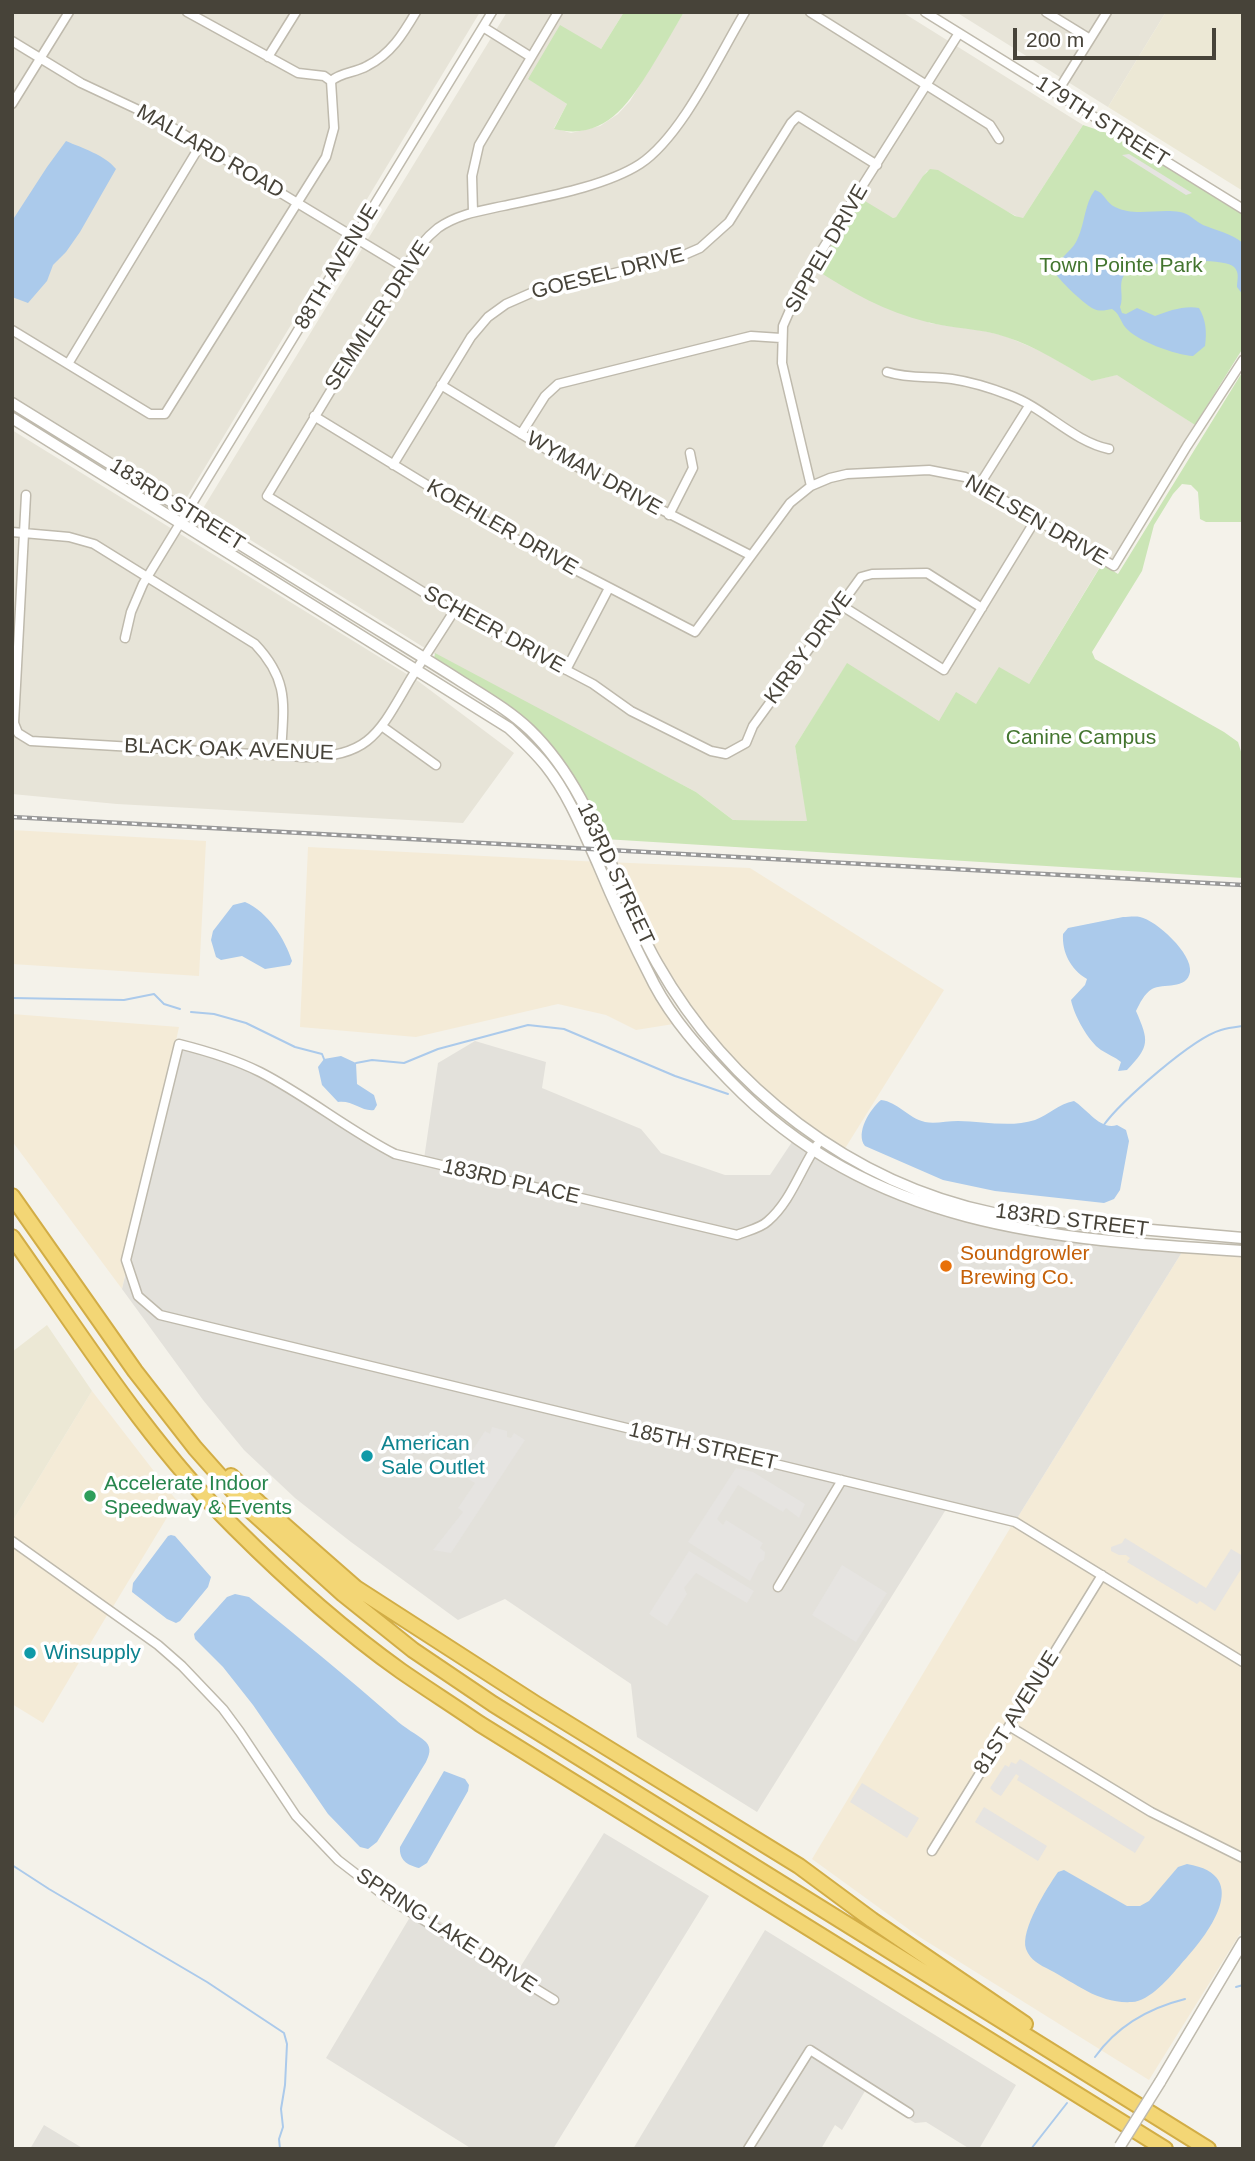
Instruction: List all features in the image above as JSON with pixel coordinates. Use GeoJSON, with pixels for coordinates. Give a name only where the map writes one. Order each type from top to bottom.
{"type":"FeatureCollection","features":[{"type":"Feature","properties":{"kind":"highway"},"geometry":{"type":"LineString","coordinates":[[12,1196],[135,1371],[195,1448],[251,1511],[342,1594],[413,1650],[493,1704],[1208,2149]]}},
{"type":"Feature","properties":{"kind":"highway"},"geometry":{"type":"LineString","coordinates":[[12,1237],[116,1385],[176,1463],[234,1528],[327,1612],[399,1670],[480,1724],[1166,2149]]}},
{"type":"Feature","properties":{"kind":"highway"},"geometry":{"type":"LineString","coordinates":[[166,1411],[259,1503],[356,1588],[536,1704],[799,1867],[948,1973],[1059,2047],[1113,2090]]}},
{"type":"Feature","properties":{"kind":"street"},"geometry":{"type":"LineString","coordinates":[[12,104],[69,12]]}},
{"type":"Feature","properties":{"kind":"street"},"geometry":{"type":"LineString","coordinates":[[12,330],[150,414],[165,414],[326,157],[332,139],[335,113],[331,81],[324,76],[298,72],[187,12]]}},
{"type":"Feature","properties":{"kind":"street"},"geometry":{"type":"LineString","coordinates":[[268,57],[296,12]]}},
{"type":"Feature","properties":{"kind":"street"},"geometry":{"type":"LineString","coordinates":[[331,81],[337,76],[366,67],[392,50],[416,12]]}},
{"type":"Feature","properties":{"kind":"street","name":"88TH AVENUE"},"geometry":{"type":"LineString","coordinates":[[125,638],[136,598],[180,521],[492,12]]}},
{"type":"Feature","properties":{"kind":"street"},"geometry":{"type":"LineString","coordinates":[[473,212],[472,176],[479,145],[558,12]]}},
{"type":"Feature","properties":{"kind":"street","name":"SEMMLER DRIVE"},"geometry":{"type":"LineString","coordinates":[[267,496],[418,248],[438,228],[466,214],[549,196],[610,178],[631,169],[648,157],[669,137],[680,121],[745,12]]}},
{"type":"Feature","properties":{"kind":"street"},"geometry":{"type":"LineString","coordinates":[[810,12],[990,125],[999,139]]}},
{"type":"Feature","properties":{"kind":"street","name":"179TH STREET"},"geometry":{"type":"LineString","coordinates":[[925,12],[1243,209]]}},
{"type":"Feature","properties":{"kind":"street"},"geometry":{"type":"LineString","coordinates":[[1046,12],[1090,39]]}},
{"type":"Feature","properties":{"kind":"street"},"geometry":{"type":"LineString","coordinates":[[1056,94],[1107,12]]}},
{"type":"Feature","properties":{"kind":"street"},"geometry":{"type":"LineString","coordinates":[[483,27],[531,57]]}},
{"type":"Feature","properties":{"kind":"street","name":"SIPPEL DRIVE"},"geometry":{"type":"LineString","coordinates":[[811,486],[783,373],[781,338],[789,309],[803,280],[959,33]]}},
{"type":"Feature","properties":{"kind":"street","name":"MALLARD ROAD"},"geometry":{"type":"LineString","coordinates":[[12,41],[81,83],[160,120],[404,268]]}},
{"type":"Feature","properties":{"kind":"street","name":"GOESEL DRIVE"},"geometry":{"type":"LineString","coordinates":[[393,465],[479,327],[496,310],[531,293],[690,254],[710,241],[734,215],[798,116],[877,165]]}},
{"type":"Feature","properties":{"kind":"street"},"geometry":{"type":"LineString","coordinates":[[68,364],[201,144]]}},
{"type":"Feature","properties":{"kind":"street"},"geometry":{"type":"LineString","coordinates":[[521,434],[545,396],[558,384],[751,336],[781,338]]}},
{"type":"Feature","properties":{"kind":"street","name":"NIELSEN DRIVE"},"geometry":{"type":"LineString","coordinates":[[695,632],[785,508],[811,486],[847,474],[929,470],[956,475],[979,484],[1114,566],[1243,360]]}},
{"type":"Feature","properties":{"kind":"street"},"geometry":{"type":"LineString","coordinates":[[887,372],[902,377],[945,378],[968,382],[1014,397],[1089,443],[1109,449]]}},
{"type":"Feature","properties":{"kind":"street","name":"WYMAN DRIVE"},"geometry":{"type":"LineString","coordinates":[[442,385],[564,460],[750,555]]}},
{"type":"Feature","properties":{"kind":"street","name":"183RD STREET"},"geometry":{"type":"LineString","coordinates":[[12,403],[500,706],[542,742],[586,808],[655,961],[689,1015],[723,1056],[789,1118],[820,1139],[893,1180],[993,1213],[1243,1238]]}},
{"type":"Feature","properties":{"kind":"street"},"geometry":{"type":"LineString","coordinates":[[979,484],[1029,406]]}},
{"type":"Feature","properties":{"kind":"street","name":"KOEHLER DRIVE"},"geometry":{"type":"LineString","coordinates":[[314,416],[512,537],[695,632]]}},
{"type":"Feature","properties":{"kind":"street","name":"183RD STREET"},"geometry":{"type":"LineString","coordinates":[[12,418],[509,728],[547,767],[578,820],[660,995],[694,1043],[738,1089],[813,1150],[884,1189],[957,1215],[1046,1234],[1243,1251]]}},
{"type":"Feature","properties":{"kind":"street"},"geometry":{"type":"LineString","coordinates":[[669,514],[693,468],[690,453]]}},
{"type":"Feature","properties":{"kind":"street"},"geometry":{"type":"LineString","coordinates":[[15,638],[26,532],[26,495]]}},
{"type":"Feature","properties":{"kind":"street","name":"SCHEER DRIVE"},"geometry":{"type":"LineString","coordinates":[[267,496],[454,611],[593,684],[631,711],[711,751],[726,754]]}},
{"type":"Feature","properties":{"kind":"street"},"geometry":{"type":"LineString","coordinates":[[839,604],[944,670],[1036,519]]}},
{"type":"Feature","properties":{"kind":"street"},"geometry":{"type":"LineString","coordinates":[[12,532],[69,537],[94,544],[255,644],[278,674],[283,695],[281,755]]}},
{"type":"Feature","properties":{"kind":"street","name":"KIRBY DRIVE"},"geometry":{"type":"LineString","coordinates":[[726,754],[746,743],[753,726],[861,577],[872,574],[927,573],[982,608]]}},
{"type":"Feature","properties":{"kind":"street"},"geometry":{"type":"LineString","coordinates":[[566,670],[609,588]]}},
{"type":"Feature","properties":{"kind":"street","name":"BLACK OAK AVENUE"},"geometry":{"type":"LineString","coordinates":[[15,638],[14,723],[18,733],[26,740],[338,756],[363,744],[383,727],[454,611]]}},
{"type":"Feature","properties":{"kind":"street"},"geometry":{"type":"LineString","coordinates":[[383,727],[436,765]]}},
{"type":"Feature","properties":{"kind":"street","name":"183RD PLACE"},"geometry":{"type":"LineString","coordinates":[[138,1296],[126,1260],[179,1044],[222,1055],[262,1073],[365,1139],[395,1154],[737,1235],[766,1223],[786,1201],[820,1139]]}},
{"type":"Feature","properties":{"kind":"street","name":"185TH STREET"},"geometry":{"type":"LineString","coordinates":[[138,1296],[160,1314],[170,1317],[1015,1522],[1243,1662]]}},
{"type":"Feature","properties":{"kind":"street"},"geometry":{"type":"LineString","coordinates":[[778,1587],[842,1480]]}},
{"type":"Feature","properties":{"kind":"street","name":"SPRING LAKE DRIVE"},"geometry":{"type":"LineString","coordinates":[[12,1541],[158,1645],[182,1666],[223,1709],[296,1816],[346,1866],[386,1897],[554,2000]]}},
{"type":"Feature","properties":{"kind":"street","name":"81ST AVENUE"},"geometry":{"type":"LineString","coordinates":[[932,1851],[1102,1575]]}},
{"type":"Feature","properties":{"kind":"street"},"geometry":{"type":"LineString","coordinates":[[1009,1726],[1151,1812],[1243,1858]]}},
{"type":"Feature","properties":{"kind":"street"},"geometry":{"type":"LineString","coordinates":[[1119,2147],[1243,1942]]}},
{"type":"Feature","properties":{"kind":"street"},"geometry":{"type":"LineString","coordinates":[[748,2149],[810,2050],[909,2113]]}},
{"type":"Feature","properties":{"kind":"shaded area"},"geometry":{"type":"Polygon","coordinates":[[[12,12],[480,12],[184,502],[12,397],[12,12]]]}},
{"type":"Feature","properties":{"kind":"shaded area"},"geometry":{"type":"Polygon","coordinates":[[[507,12],[624,12],[601,49],[528,78],[567,104],[554,128],[571,133],[600,126],[618,114],[630,101],[684,12],[902,12],[1083,125],[1023,218],[927,171],[896,217],[886,215],[859,198],[929,323],[1005,336],[1043,352],[1092,381],[1119,374],[1195,425],[1109,569],[1101,565],[1029,684],[939,721],[847,664],[795,746],[808,821],[733,820],[696,792],[441,658],[202,510],[507,12]]]}},
{"type":"Feature","properties":{"kind":"shaded area"},"geometry":{"type":"Polygon","coordinates":[[[956,12],[1166,12],[1108,107],[956,12]]]}},
{"type":"Feature","properties":{"kind":"shaded area"},"geometry":{"type":"Polygon","coordinates":[[[1166,12],[1243,12],[1243,191],[1108,107],[1166,12]]]}},
{"type":"Feature","properties":{"kind":"shaded area"},"geometry":{"type":"Polygon","coordinates":[[[1129,154],[1192,193],[1186,195],[1122,155],[1129,154]]]}},
{"type":"Feature","properties":{"kind":"shaded area"},"geometry":{"type":"Polygon","coordinates":[[[12,430],[418,681],[514,753],[463,823],[117,804],[12,794],[12,430]]]}},
{"type":"Feature","properties":{"kind":"shaded area"},"geometry":{"type":"Polygon","coordinates":[[[12,830],[206,841],[199,976],[12,964],[12,830]]]}},
{"type":"Feature","properties":{"kind":"shaded area"},"geometry":{"type":"Polygon","coordinates":[[[308,847],[601,862],[643,960],[686,1022],[636,1030],[606,1015],[558,1004],[416,1037],[300,1027],[308,847]]]}},
{"type":"Feature","properties":{"kind":"shaded area"},"geometry":{"type":"Polygon","coordinates":[[[606,862],[750,868],[944,990],[839,1158],[816,1146],[771,1113],[731,1073],[694,1027],[646,957],[606,862]]]}},
{"type":"Feature","properties":{"kind":"shaded area"},"geometry":{"type":"Polygon","coordinates":[[[12,1014],[179,1027],[122,1289],[12,1141],[12,1014]]]}},
{"type":"Feature","properties":{"kind":"shaded area"},"geometry":{"type":"Polygon","coordinates":[[[475,1041],[546,1062],[542,1088],[641,1129],[661,1153],[725,1175],[770,1175],[796,1136],[817,1152],[914,1199],[1035,1230],[1187,1244],[1016,1520],[950,1503],[757,1812],[637,1737],[631,1684],[505,1599],[458,1620],[295,1498],[244,1450],[203,1400],[122,1289],[182,1042],[217,1049],[264,1071],[394,1152],[424,1159],[438,1063],[475,1041]]]}},
{"type":"Feature","properties":{"kind":"shaded area"},"geometry":{"type":"Polygon","coordinates":[[[1187,1244],[1243,1248],[1243,1660],[1016,1520],[1187,1244]]]}},
{"type":"Feature","properties":{"kind":"shaded area"},"geometry":{"type":"Polygon","coordinates":[[[47,1325],[92,1391],[12,1522],[12,1352],[47,1325]]]}},
{"type":"Feature","properties":{"kind":"shaded area"},"geometry":{"type":"Polygon","coordinates":[[[92,1391],[177,1501],[111,1610],[12,1538],[12,1522],[92,1391]]]}},
{"type":"Feature","properties":{"kind":"shaded area"},"geometry":{"type":"Polygon","coordinates":[[[492,1427],[507,1431],[507,1437],[511,1438],[514,1433],[525,1440],[451,1553],[433,1550],[463,1512],[458,1508],[475,1483],[468,1479],[473,1460],[468,1457],[485,1431],[490,1434],[492,1427]]]}},
{"type":"Feature","properties":{"kind":"shaded area"},"geometry":{"type":"Polygon","coordinates":[[[736,1468],[753,1472],[805,1504],[799,1518],[786,1508],[783,1512],[738,1485],[717,1519],[723,1525],[726,1520],[763,1543],[760,1548],[765,1552],[764,1560],[759,1563],[750,1581],[688,1542],[736,1468]]]}},
{"type":"Feature","properties":{"kind":"shaded area"},"geometry":{"type":"Polygon","coordinates":[[[1012,1525],[1023,1529],[1243,1665],[1243,1929],[1149,2080],[918,1936],[812,1859],[1012,1525]]]}},
{"type":"Feature","properties":{"kind":"shaded area"},"geometry":{"type":"Polygon","coordinates":[[[1125,1538],[1206,1588],[1231,1549],[1243,1556],[1243,1566],[1215,1611],[1200,1601],[1197,1604],[1127,1562],[1130,1558],[1126,1555],[1111,1551],[1111,1547],[1122,1543],[1125,1538]]]}},
{"type":"Feature","properties":{"kind":"shaded area"},"geometry":{"type":"Polygon","coordinates":[[[12,1545],[109,1612],[43,1723],[12,1704],[12,1545]]]}},
{"type":"Feature","properties":{"kind":"shaded area"},"geometry":{"type":"Polygon","coordinates":[[[689,1551],[754,1591],[747,1603],[696,1573],[684,1588],[687,1594],[667,1626],[649,1614],[689,1551]]]}},
{"type":"Feature","properties":{"kind":"shaded area"},"geometry":{"type":"Polygon","coordinates":[[[842,1565],[887,1593],[856,1642],[812,1615],[842,1565]]]}},
{"type":"Feature","properties":{"kind":"shaded area"},"geometry":{"type":"Polygon","coordinates":[[[1020,1759],[1145,1837],[1135,1853],[1017,1780],[1019,1776],[1016,1774],[1001,1796],[994,1792],[990,1788],[1005,1765],[1009,1767],[1011,1762],[1016,1764],[1020,1759]]]}},
{"type":"Feature","properties":{"kind":"shaded area"},"geometry":{"type":"Polygon","coordinates":[[[862,1783],[919,1818],[907,1838],[850,1802],[862,1783]]]}},
{"type":"Feature","properties":{"kind":"shaded area"},"geometry":{"type":"Polygon","coordinates":[[[984,1807],[1047,1846],[1038,1861],[975,1822],[984,1807]]]}},
{"type":"Feature","properties":{"kind":"shaded area"},"geometry":{"type":"Polygon","coordinates":[[[604,1833],[709,1896],[553,2149],[472,2149],[326,2058],[416,1907],[519,1969],[604,1833]]]}},
{"type":"Feature","properties":{"kind":"shaded area"},"geometry":{"type":"Polygon","coordinates":[[[765,1930],[1016,2085],[979,2149],[970,2149],[926,2122],[915,2123],[865,2091],[842,2130],[835,2125],[821,2149],[633,2149],[765,1930]]]}},
{"type":"Feature","properties":{"kind":"shaded area"},"geometry":{"type":"Polygon","coordinates":[[[44,2125],[84,2149],[30,2149],[44,2125]]]}},
{"type":"Feature","properties":{"kind":"green space"},"geometry":{"type":"Polygon","coordinates":[[[624,12],[684,12],[642,82],[612,117],[587,130],[554,129],[567,104],[528,79],[560,25],[601,49],[624,12]]]}},
{"type":"Feature","properties":{"kind":"green space","name":"Town Pointe Park"},"geometry":{"type":"Polygon","coordinates":[[[1083,125],[1119,137],[1243,214],[1243,348],[1195,425],[1117,375],[1092,381],[1039,351],[1006,337],[937,324],[897,313],[855,293],[815,269],[860,198],[893,218],[896,217],[930,169],[938,170],[1015,216],[1023,218],[1083,125]]]}},
{"type":"Feature","properties":{"kind":"green space","name":"Canine Campus"},"geometry":{"type":"Polygon","coordinates":[[[1243,371],[1243,522],[1206,522],[1200,519],[1198,492],[1191,485],[1182,484],[1154,525],[1142,571],[1092,652],[1095,659],[1238,742],[1243,758],[1243,878],[604,839],[573,776],[557,755],[434,659],[435,653],[696,792],[733,820],[807,821],[795,746],[847,663],[939,721],[956,692],[976,704],[999,667],[1029,684],[1102,564],[1118,574],[1243,371]]]}},
{"type":"Feature","properties":{"kind":"water"},"geometry":{"type":"Polygon","coordinates":[[[66,141],[100,156],[116,169],[80,232],[53,265],[47,281],[28,303],[12,297],[12,221],[66,141]]]}},
{"type":"Feature","properties":{"kind":"water"},"geometry":{"type":"Polygon","coordinates":[[[1095,190],[1112,205],[1123,210],[1183,213],[1243,243],[1243,295],[1237,287],[1236,269],[1214,262],[1147,265],[1127,272],[1122,280],[1122,313],[1126,314],[1137,308],[1155,316],[1182,308],[1199,308],[1205,326],[1205,346],[1193,356],[1167,350],[1138,337],[1125,327],[1112,309],[1094,309],[1073,293],[1055,273],[1058,264],[1076,242],[1095,190]]]}},
{"type":"Feature","properties":{"kind":"water"},"geometry":{"type":"Polygon","coordinates":[[[245,902],[261,912],[280,935],[292,961],[290,965],[265,969],[242,956],[221,960],[216,957],[211,940],[213,931],[233,905],[245,902]]]}},
{"type":"Feature","properties":{"kind":"water"},"geometry":{"type":"Polygon","coordinates":[[[1123,917],[1147,919],[1164,931],[1186,956],[1190,972],[1188,978],[1180,984],[1157,987],[1144,996],[1136,1011],[1145,1037],[1143,1049],[1127,1070],[1118,1071],[1121,1062],[1096,1046],[1075,1013],[1071,1000],[1087,979],[1068,959],[1063,934],[1068,928],[1123,917]]]}},
{"type":"Feature","properties":{"kind":"water"},"geometry":{"type":"Polygon","coordinates":[[[341,1056],[356,1063],[357,1084],[374,1095],[377,1105],[374,1110],[338,1102],[322,1085],[318,1067],[324,1059],[341,1056]]]}},
{"type":"Feature","properties":{"kind":"water"},"geometry":{"type":"Polygon","coordinates":[[[881,1100],[925,1122],[1006,1124],[1035,1120],[1074,1101],[1105,1125],[1117,1125],[1126,1130],[1129,1141],[1120,1190],[1114,1199],[1104,1203],[995,1191],[943,1180],[865,1146],[862,1141],[863,1128],[868,1115],[881,1100]]]}},
{"type":"Feature","properties":{"kind":"water"},"geometry":{"type":"Polygon","coordinates":[[[171,1535],[175,1536],[211,1577],[208,1587],[176,1623],[132,1592],[133,1583],[171,1535]]]}},
{"type":"Feature","properties":{"kind":"water"},"geometry":{"type":"Polygon","coordinates":[[[235,1594],[249,1597],[428,1745],[426,1762],[377,1842],[368,1849],[360,1847],[328,1814],[253,1705],[223,1667],[195,1639],[194,1634],[227,1597],[235,1594]]]}},
{"type":"Feature","properties":{"kind":"water"},"geometry":{"type":"Polygon","coordinates":[[[444,1771],[465,1779],[469,1785],[468,1791],[427,1863],[419,1868],[405,1861],[400,1847],[444,1771]]]}},
{"type":"Feature","properties":{"kind":"water"},"geometry":{"type":"Polygon","coordinates":[[[1187,1864],[1207,1870],[1218,1880],[1222,1893],[1219,1908],[1192,1952],[1166,1981],[1145,1998],[1132,2002],[1109,2000],[1079,1987],[1039,1964],[1028,1953],[1025,1941],[1027,1931],[1041,1898],[1058,1872],[1064,1870],[1127,1906],[1140,1906],[1149,1901],[1178,1867],[1187,1864]]]}},
{"type":"Feature","properties":{"kind":"waterway"},"geometry":{"type":"LineString","coordinates":[[12,998],[124,1000],[154,994],[164,1004],[180,1009]]}},
{"type":"Feature","properties":{"kind":"waterway"},"geometry":{"type":"LineString","coordinates":[[191,1012],[214,1014],[246,1023],[295,1047],[322,1054],[324,1059]]}},
{"type":"Feature","properties":{"kind":"waterway"},"geometry":{"type":"LineString","coordinates":[[356,1063],[372,1060],[404,1063],[438,1049],[528,1025],[564,1029],[675,1076],[728,1094]]}},
{"type":"Feature","properties":{"kind":"waterway"},"geometry":{"type":"LineString","coordinates":[[1103,1126],[1141,1087],[1176,1057],[1209,1035],[1243,1026]]}},
{"type":"Feature","properties":{"kind":"waterway"},"geometry":{"type":"LineString","coordinates":[[12,1865],[207,1982],[284,2033],[287,2044],[280,2149]]}},
{"type":"Feature","properties":{"kind":"waterway"},"geometry":{"type":"LineString","coordinates":[[1236,1987],[1243,1985]]}},
{"type":"Feature","properties":{"kind":"waterway"},"geometry":{"type":"LineString","coordinates":[[1095,2057],[1124,2027],[1147,2013],[1185,1999]]}},
{"type":"Feature","properties":{"kind":"waterway"},"geometry":{"type":"LineString","coordinates":[[1031,2149],[1067,2103]]}},
{"type":"Feature","properties":{"kind":"railway"},"geometry":{"type":"LineString","coordinates":[[12,817],[1243,885]]}},
{"type":"Feature","properties":{"kind":"place","name":"Soundgrowler Brewing Co."},"geometry":{"type":"Point","coordinates":[946,1266]}},
{"type":"Feature","properties":{"kind":"place","name":"American Sale Outlet"},"geometry":{"type":"Point","coordinates":[367,1456]}},
{"type":"Feature","properties":{"kind":"place","name":"Accelerate Indoor Speedway & Events"},"geometry":{"type":"Point","coordinates":[90,1496]}},
{"type":"Feature","properties":{"kind":"place","name":"Winsupply"},"geometry":{"type":"Point","coordinates":[30,1653]}}]}
